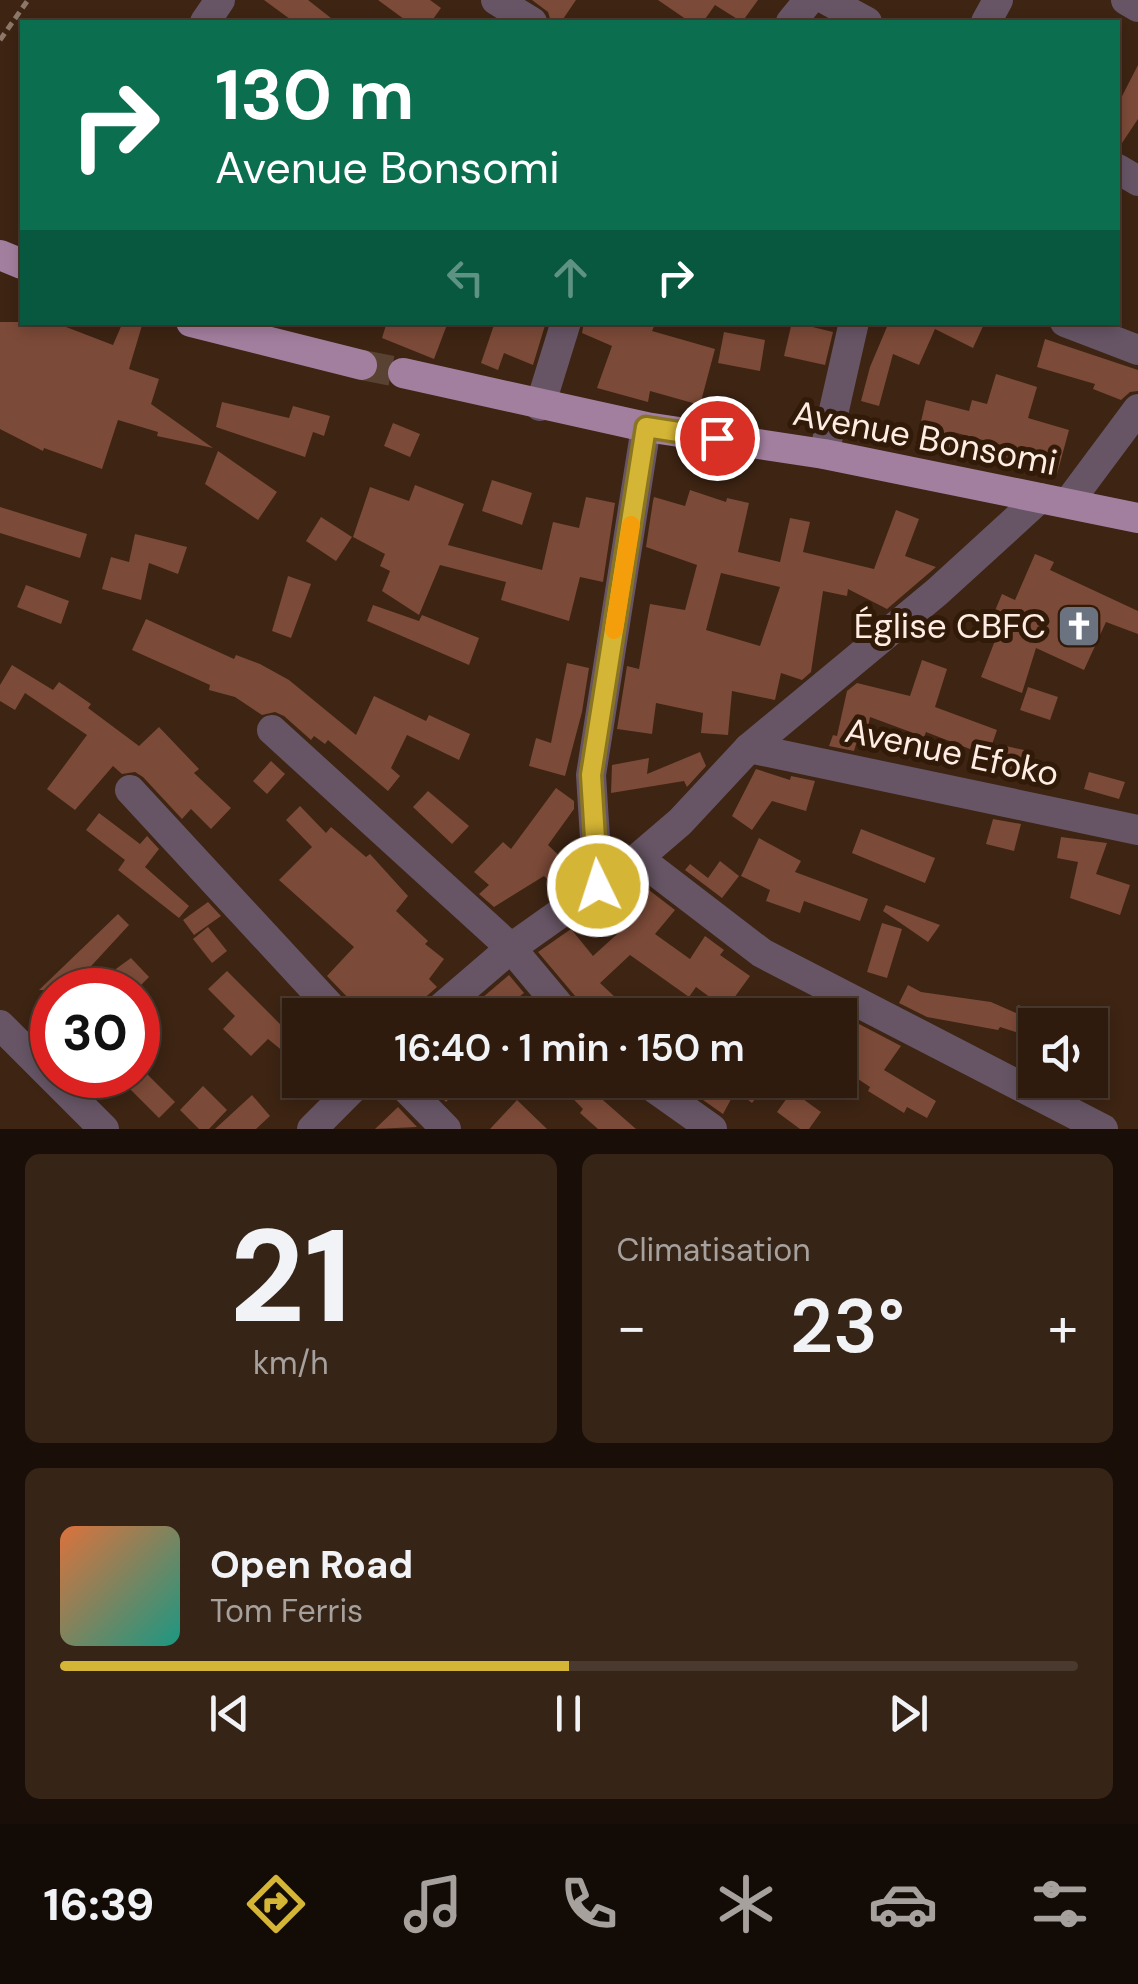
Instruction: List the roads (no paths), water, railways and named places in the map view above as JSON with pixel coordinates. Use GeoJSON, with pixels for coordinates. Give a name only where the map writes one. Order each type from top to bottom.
{"type":"FeatureCollection","features":[{"type":"Feature","properties":{"kind":"main road"},"geometry":{"type":"LineString","coordinates":[[203,325],[362,365]]}},
{"type":"Feature","properties":{"kind":"main road","name":"Avenue Bonsomi"},"geometry":{"type":"LineString","coordinates":[[403,373],[646,427],[824,454],[1138,518]]}},
{"type":"Feature","properties":{"kind":"street"},"geometry":{"type":"LineString","coordinates":[[496,0],[529,20]]}},
{"type":"Feature","properties":{"kind":"street"},"geometry":{"type":"LineString","coordinates":[[793,20],[809,0]]}},
{"type":"Feature","properties":{"kind":"street"},"geometry":{"type":"LineString","coordinates":[[826,0],[863,20]]}},
{"type":"Feature","properties":{"kind":"street"},"geometry":{"type":"LineString","coordinates":[[1126,0],[1138,7]]}},
{"type":"Feature","properties":{"kind":"street"},"geometry":{"type":"LineString","coordinates":[[540,406],[565,325]]}},
{"type":"Feature","properties":{"kind":"street"},"geometry":{"type":"LineString","coordinates":[[824,454],[853,325]]}},
{"type":"Feature","properties":{"kind":"street"},"geometry":{"type":"LineString","coordinates":[[1072,325],[1138,350]]}},
{"type":"Feature","properties":{"kind":"street"},"geometry":{"type":"LineString","coordinates":[[452,998],[511,948],[638,858],[680,822],[750,748],[1054,501],[1138,409]]}},
{"type":"Feature","properties":{"kind":"street"},"geometry":{"type":"LineString","coordinates":[[598,886],[591,775],[646,427]]}},
{"type":"Feature","properties":{"kind":"street"},"geometry":{"type":"LineString","coordinates":[[272,730],[511,948],[553,998]]}},
{"type":"Feature","properties":{"kind":"street","name":"Avenue Efoko"},"geometry":{"type":"LineString","coordinates":[[750,748],[1138,830]]}},
{"type":"Feature","properties":{"kind":"street"},"geometry":{"type":"LineString","coordinates":[[130,790],[322,998]]}},
{"type":"Feature","properties":{"kind":"street"},"geometry":{"type":"LineString","coordinates":[[638,858],[762,953],[1102,1129]]}},
{"type":"Feature","properties":{"kind":"street"},"geometry":{"type":"LineString","coordinates":[[0,1025],[104,1129]]}},
{"type":"Feature","properties":{"kind":"street"},"geometry":{"type":"LineString","coordinates":[[312,1129],[344,1098]]}},
{"type":"Feature","properties":{"kind":"street"},"geometry":{"type":"LineString","coordinates":[[416,1098],[446,1129]]}},
{"type":"Feature","properties":{"kind":"street"},"geometry":{"type":"LineString","coordinates":[[668,1098],[712,1129]]}},
{"type":"Feature","properties":{"kind":"tunnel"},"geometry":{"type":"LineString","coordinates":[[362,365],[403,373]]}},
{"type":"Feature","properties":{"kind":"place","name":"Église CBFC"},"geometry":{"type":"Point","coordinates":[1079,626]}}]}
